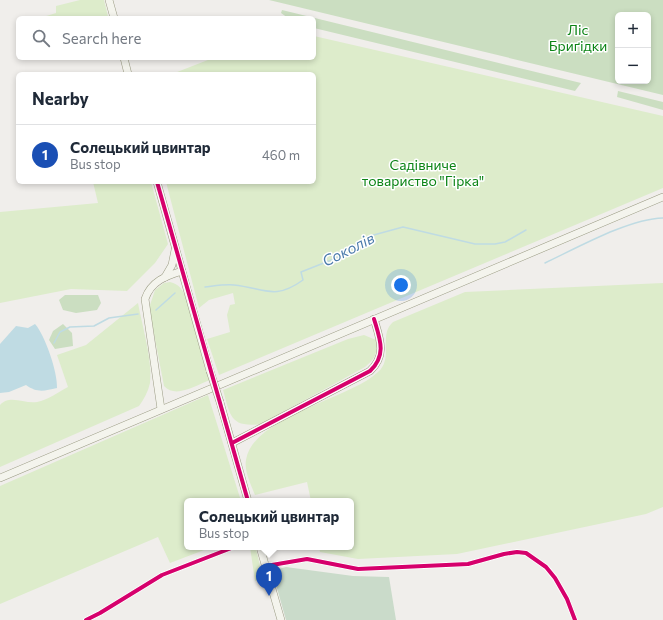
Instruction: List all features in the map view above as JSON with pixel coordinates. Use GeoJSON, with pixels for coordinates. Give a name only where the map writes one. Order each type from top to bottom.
{"type":"FeatureCollection","features":[{"type":"Feature","properties":{"kind":"street"},"geometry":{"type":"LineString","coordinates":[[109,0],[113,16]]}},
{"type":"Feature","properties":{"kind":"street"},"geometry":{"type":"LineString","coordinates":[[124,60],[128,72]]}},
{"type":"Feature","properties":{"kind":"street"},"geometry":{"type":"LineString","coordinates":[[158,184],[247,498]]}},
{"type":"Feature","properties":{"kind":"street"},"geometry":{"type":"LineString","coordinates":[[0,478],[663,196]]}},
{"type":"Feature","properties":{"kind":"street"},"geometry":{"type":"LineString","coordinates":[[165,277],[172,266],[175,244]]}},
{"type":"Feature","properties":{"kind":"street"},"geometry":{"type":"LineString","coordinates":[[160,409],[145,299],[150,288],[165,277],[182,271]]}},
{"type":"Feature","properties":{"kind":"street"},"geometry":{"type":"LineString","coordinates":[[232,443],[370,371],[377,364],[381,353],[380,337],[374,319]]}},
{"type":"Feature","properties":{"kind":"street"},"geometry":{"type":"LineString","coordinates":[[86,620],[100,614],[162,575],[226,550]]}},
{"type":"Feature","properties":{"kind":"street"},"geometry":{"type":"LineString","coordinates":[[261,550],[281,620]]}},
{"type":"Feature","properties":{"kind":"street"},"geometry":{"type":"LineString","coordinates":[[266,566],[307,560],[358,569],[461,564],[517,552],[526,553],[546,567],[555,578],[568,599],[575,620]]}},
{"type":"Feature","properties":{"kind":"green space"},"geometry":{"type":"Polygon","coordinates":[[[80,0],[104,0],[108,16],[46,16],[56,13],[56,6],[80,0]]]}},
{"type":"Feature","properties":{"kind":"green space","name":"Ліс Бриґідки"},"geometry":{"type":"Polygon","coordinates":[[[269,0],[663,0],[663,95],[617,84],[651,84],[651,12],[615,12],[615,83],[269,0]]]}},
{"type":"Feature","properties":{"kind":"green space"},"geometry":{"type":"Polygon","coordinates":[[[282,10],[307,16],[285,16],[281,13],[282,10]]]}},
{"type":"Feature","properties":{"kind":"green space"},"geometry":{"type":"Polygon","coordinates":[[[316,18],[581,83],[575,91],[316,28],[316,18]]]}},
{"type":"Feature","properties":{"kind":"green space","name":"Садівниче товариство \"Гірка\""},"geometry":{"type":"Polygon","coordinates":[[[316,36],[663,116],[663,188],[219,375],[207,339],[230,332],[227,315],[230,305],[235,304],[233,293],[209,300],[199,308],[167,184],[316,184],[316,72],[177,72],[208,60],[316,60],[316,36]]]}},
{"type":"Feature","properties":{"kind":"green space"},"geometry":{"type":"Polygon","coordinates":[[[618,91],[663,102],[663,110],[617,97],[618,91]]]}},
{"type":"Feature","properties":{"kind":"green space"},"geometry":{"type":"Polygon","coordinates":[[[93,184],[152,184],[168,244],[155,263],[127,291],[71,289],[0,303],[0,212],[98,203],[93,184]]]}},
{"type":"Feature","properties":{"kind":"green space"},"geometry":{"type":"Polygon","coordinates":[[[170,282],[178,286],[185,295],[210,380],[192,388],[180,391],[169,390],[164,386],[149,308],[155,290],[164,283],[170,282]]]}},
{"type":"Feature","properties":{"kind":"green space"},"geometry":{"type":"Polygon","coordinates":[[[663,283],[663,507],[646,514],[457,554],[358,559],[320,552],[320,550],[354,550],[354,498],[310,498],[307,482],[255,495],[246,469],[246,460],[253,445],[266,431],[283,420],[365,382],[378,372],[383,366],[385,360],[387,333],[393,322],[465,292],[663,283]]]}},
{"type":"Feature","properties":{"kind":"green space"},"geometry":{"type":"Polygon","coordinates":[[[65,295],[98,295],[101,303],[97,310],[76,313],[63,310],[59,300],[65,295]]]}},
{"type":"Feature","properties":{"kind":"green space"},"geometry":{"type":"Polygon","coordinates":[[[138,303],[149,354],[151,374],[148,389],[139,406],[0,467],[0,405],[8,400],[32,402],[41,401],[68,387],[57,355],[86,345],[138,303]]]}},
{"type":"Feature","properties":{"kind":"green space"},"geometry":{"type":"Polygon","coordinates":[[[63,324],[72,333],[73,346],[55,349],[49,340],[53,331],[63,324]]]}},
{"type":"Feature","properties":{"kind":"green space"},"geometry":{"type":"Polygon","coordinates":[[[364,335],[376,340],[377,345],[375,355],[365,367],[261,424],[243,424],[237,422],[233,418],[223,390],[348,339],[364,335]]]}},
{"type":"Feature","properties":{"kind":"green space"},"geometry":{"type":"Polygon","coordinates":[[[208,395],[240,498],[184,498],[184,550],[204,550],[170,563],[158,537],[0,604],[0,486],[208,395]]]}},
{"type":"Feature","properties":{"kind":"green space"},"geometry":{"type":"Polygon","coordinates":[[[250,550],[256,550],[263,578],[255,581],[250,550]]]}},
{"type":"Feature","properties":{"kind":"green space"},"geometry":{"type":"Polygon","coordinates":[[[286,567],[353,576],[389,577],[396,620],[286,620],[273,574],[275,570],[286,567]]]}},
{"type":"Feature","properties":{"kind":"water"},"geometry":{"type":"Polygon","coordinates":[[[35,324],[43,337],[50,354],[57,381],[57,388],[41,391],[30,388],[26,385],[9,392],[0,393],[0,344],[16,326],[28,328],[35,324]]]}},
{"type":"Feature","properties":{"kind":"waterway","name":"Соколів"},"geometry":{"type":"LineString","coordinates":[[545,263],[587,242],[634,223],[663,218]]}},
{"type":"Feature","properties":{"kind":"waterway","name":"Соколів"},"geometry":{"type":"LineString","coordinates":[[205,287],[231,285],[269,292],[284,290],[303,280],[301,272],[339,257],[370,236],[403,227],[475,244],[495,244],[505,242],[526,230]]}},
{"type":"Feature","properties":{"kind":"waterway","name":"Соколів"},"geometry":{"type":"LineString","coordinates":[[156,310],[175,293]]}},
{"type":"Feature","properties":{"kind":"waterway","name":"Соколів"},"geometry":{"type":"LineString","coordinates":[[54,343],[60,332],[70,327],[94,326],[109,318],[138,314]]}},
{"type":"Feature","properties":{"kind":"cycle path"},"geometry":{"type":"LineString","coordinates":[[158,184],[247,498]]}},
{"type":"Feature","properties":{"kind":"cycle path"},"geometry":{"type":"LineString","coordinates":[[232,443],[370,371],[379,359],[381,346],[374,319]]}},
{"type":"Feature","properties":{"kind":"cycle path"},"geometry":{"type":"LineString","coordinates":[[86,620],[162,575],[226,550]]}},
{"type":"Feature","properties":{"kind":"cycle path"},"geometry":{"type":"LineString","coordinates":[[266,566],[307,559],[358,569],[468,564],[504,554],[517,552],[526,553],[546,567],[555,578],[567,599],[575,620]]}},
{"type":"Feature","properties":{"kind":"place","name":"Солецький цвинтар"},"geometry":{"type":"Point","coordinates":[269,596]}}]}
